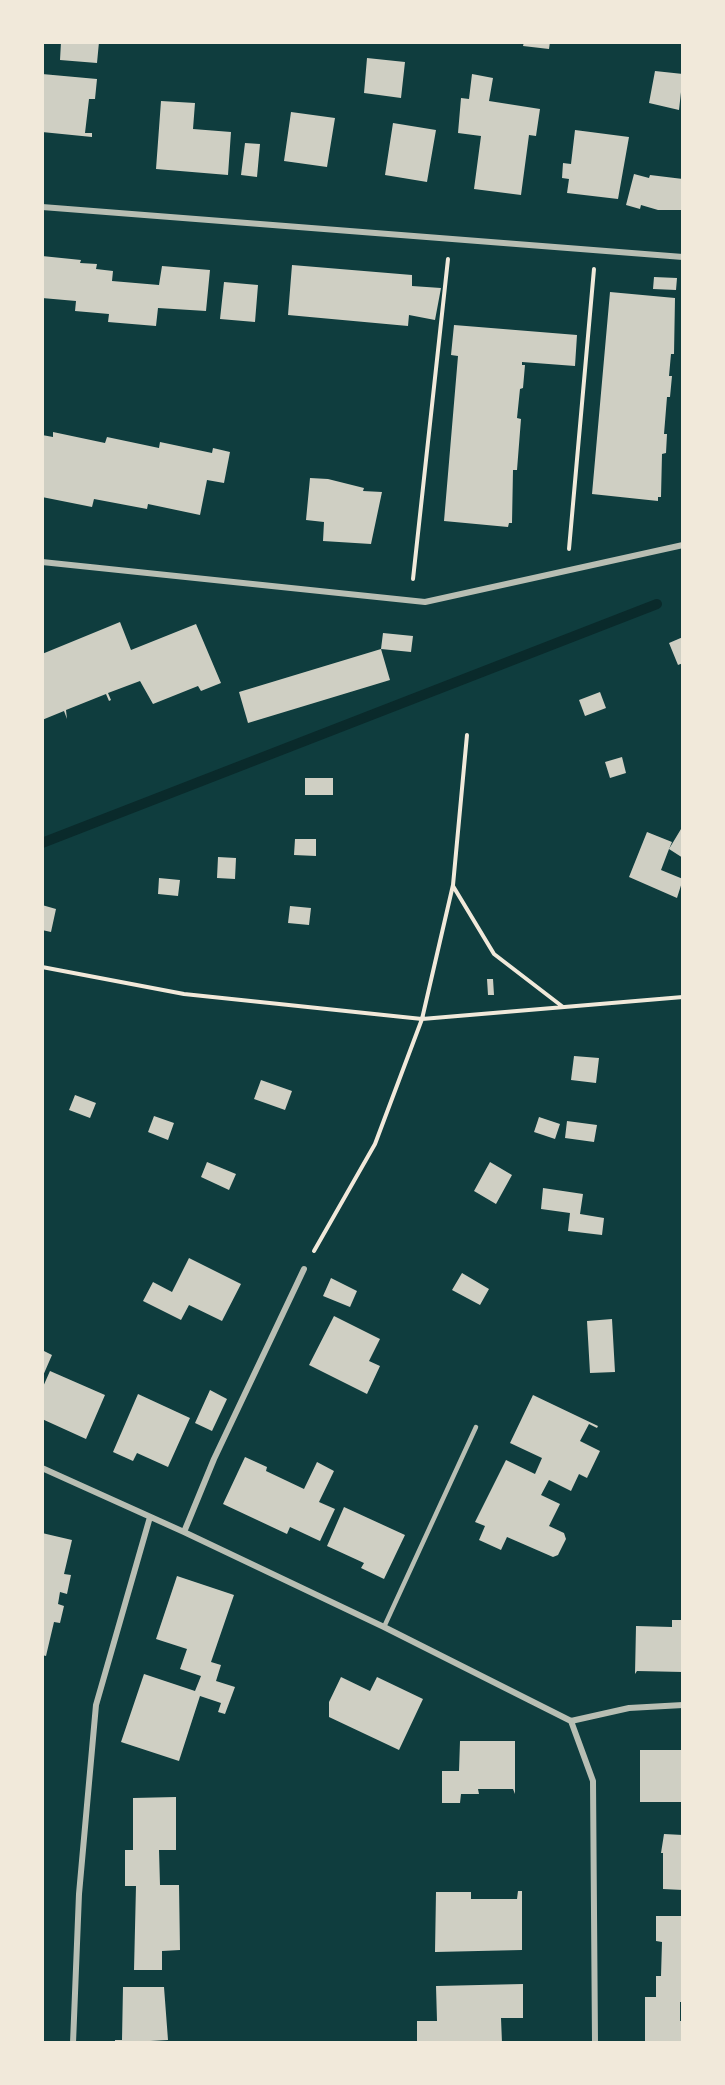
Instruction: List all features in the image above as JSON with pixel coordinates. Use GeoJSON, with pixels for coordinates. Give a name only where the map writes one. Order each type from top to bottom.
{"type":"FeatureCollection","features":[{"type":"Feature","properties":{"kind":"street"},"geometry":{"type":"LineString","coordinates":[[42,207],[683,257]]}},
{"type":"Feature","properties":{"kind":"street"},"geometry":{"type":"LineString","coordinates":[[42,562],[424,602],[683,545]]}},
{"type":"Feature","properties":{"kind":"street"},"geometry":{"type":"LineString","coordinates":[[184,1532],[214,1459],[304,1269]]}},
{"type":"Feature","properties":{"kind":"street"},"geometry":{"type":"LineString","coordinates":[[42,1468],[184,1532],[384,1627],[571,1721],[629,1708],[683,1705]]}},
{"type":"Feature","properties":{"kind":"street"},"geometry":{"type":"LineString","coordinates":[[73,2043],[80,1894],[96,1705],[150,1517]]}},
{"type":"Feature","properties":{"kind":"street"},"geometry":{"type":"LineString","coordinates":[[571,1721],[593,1781],[595,2043]]}},
{"type":"Feature","properties":{"kind":"lane"},"geometry":{"type":"LineString","coordinates":[[384,1627],[476,1427]]}},
{"type":"Feature","properties":{"kind":"path"},"geometry":{"type":"LineString","coordinates":[[411,601],[451,239]]}},
{"type":"Feature","properties":{"kind":"path"},"geometry":{"type":"LineString","coordinates":[[567,570],[596,250]]}},
{"type":"Feature","properties":{"kind":"path"},"geometry":{"type":"LineString","coordinates":[[304,1269],[375,1144],[422,1019],[453,885],[467,735]]}},
{"type":"Feature","properties":{"kind":"path"},"geometry":{"type":"LineString","coordinates":[[453,885],[494,954],[563,1007]]}},
{"type":"Feature","properties":{"kind":"path"},"geometry":{"type":"LineString","coordinates":[[42,967],[184,994],[422,1019],[683,996]]}},
{"type":"Feature","properties":{"kind":"building"},"geometry":{"type":"Polygon","coordinates":[[[61,42],[99,42],[97,63],[60,60],[61,42]]]}},
{"type":"Feature","properties":{"kind":"building"},"geometry":{"type":"Polygon","coordinates":[[[524,42],[550,42],[549,49],[523,46],[524,42]]]}},
{"type":"Feature","properties":{"kind":"building"},"geometry":{"type":"Polygon","coordinates":[[[367,58],[405,62],[401,98],[364,93],[367,58]]]}},
{"type":"Feature","properties":{"kind":"building"},"geometry":{"type":"Polygon","coordinates":[[[655,71],[683,74],[679,110],[649,103],[655,71]]]}},
{"type":"Feature","properties":{"kind":"building"},"geometry":{"type":"Polygon","coordinates":[[[42,74],[97,79],[95,99],[89,99],[85,133],[92,133],[92,137],[42,132],[42,74]]]}},
{"type":"Feature","properties":{"kind":"building"},"geometry":{"type":"Polygon","coordinates":[[[472,74],[493,78],[489,101],[540,109],[536,136],[529,135],[521,195],[474,189],[481,136],[458,133],[461,98],[469,99],[472,74]]]}},
{"type":"Feature","properties":{"kind":"building"},"geometry":{"type":"Polygon","coordinates":[[[161,101],[195,103],[193,129],[231,132],[228,175],[156,169],[161,101]]]}},
{"type":"Feature","properties":{"kind":"building"},"geometry":{"type":"Polygon","coordinates":[[[291,112],[335,118],[327,167],[284,161],[291,112]]]}},
{"type":"Feature","properties":{"kind":"building"},"geometry":{"type":"Polygon","coordinates":[[[393,123],[436,130],[427,182],[385,175],[393,123]]]}},
{"type":"Feature","properties":{"kind":"building"},"geometry":{"type":"Polygon","coordinates":[[[575,130],[629,137],[618,199],[567,193],[569,179],[562,178],[563,163],[571,164],[575,130]]]}},
{"type":"Feature","properties":{"kind":"building"},"geometry":{"type":"Polygon","coordinates":[[[245,143],[260,144],[257,177],[241,175],[245,143]]]}},
{"type":"Feature","properties":{"kind":"building"},"geometry":{"type":"Polygon","coordinates":[[[634,174],[649,178],[650,175],[683,179],[683,210],[658,210],[641,205],[640,209],[626,205],[634,174]]]}},
{"type":"Feature","properties":{"kind":"building"},"geometry":{"type":"Polygon","coordinates":[[[42,256],[97,264],[96,269],[113,271],[112,281],[159,285],[162,266],[210,270],[206,311],[158,308],[156,326],[108,322],[109,314],[75,311],[76,301],[42,298],[42,256]]]}},
{"type":"Feature","properties":{"kind":"building"},"geometry":{"type":"Polygon","coordinates":[[[292,265],[412,275],[412,286],[441,288],[435,320],[409,315],[408,326],[288,315],[292,265]]]}},
{"type":"Feature","properties":{"kind":"building"},"geometry":{"type":"Polygon","coordinates":[[[654,277],[677,278],[676,290],[653,289],[654,277]]]}},
{"type":"Feature","properties":{"kind":"building"},"geometry":{"type":"Polygon","coordinates":[[[224,282],[258,285],[255,322],[220,319],[224,282]]]}},
{"type":"Feature","properties":{"kind":"building"},"geometry":{"type":"Polygon","coordinates":[[[610,292],[675,298],[674,354],[671,354],[669,376],[672,376],[670,397],[667,397],[664,434],[667,434],[666,453],[662,454],[661,497],[658,497],[658,501],[592,494],[610,292]]]}},
{"type":"Feature","properties":{"kind":"building"},"geometry":{"type":"Polygon","coordinates":[[[454,325],[577,335],[575,366],[522,362],[522,365],[525,365],[517,418],[521,419],[517,470],[513,470],[512,523],[509,523],[508,527],[444,521],[458,356],[451,355],[454,325]]]}},
{"type":"Feature","properties":{"kind":"building"},"geometry":{"type":"Polygon","coordinates":[[[53,432],[105,443],[107,437],[159,448],[160,442],[212,453],[213,448],[230,452],[224,483],[207,480],[200,515],[148,504],[147,509],[94,499],[92,507],[42,497],[42,435],[53,437],[53,432]]]}},
{"type":"Feature","properties":{"kind":"building"},"geometry":{"type":"Polygon","coordinates":[[[310,478],[328,479],[364,488],[363,491],[382,492],[371,544],[323,541],[324,522],[306,520],[310,478]]]}},
{"type":"Feature","properties":{"kind":"building"},"geometry":{"type":"Polygon","coordinates":[[[120,622],[131,650],[196,624],[221,683],[201,691],[198,686],[153,704],[140,681],[108,693],[111,700],[109,701],[106,694],[66,710],[67,719],[64,711],[42,720],[42,654],[120,622]]]}},
{"type":"Feature","properties":{"kind":"building"},"geometry":{"type":"Polygon","coordinates":[[[383,633],[413,636],[411,652],[381,649],[383,633]]]}},
{"type":"Feature","properties":{"kind":"building"},"geometry":{"type":"Polygon","coordinates":[[[683,637],[683,663],[678,665],[669,643],[683,637]]]}},
{"type":"Feature","properties":{"kind":"building"},"geometry":{"type":"Polygon","coordinates":[[[381,649],[390,680],[248,723],[239,692],[381,649]]]}},
{"type":"Feature","properties":{"kind":"building"},"geometry":{"type":"Polygon","coordinates":[[[600,692],[606,708],[585,716],[579,700],[600,692]]]}},
{"type":"Feature","properties":{"kind":"building"},"geometry":{"type":"Polygon","coordinates":[[[622,757],[626,773],[610,778],[605,762],[622,757]]]}},
{"type":"Feature","properties":{"kind":"building"},"geometry":{"type":"Polygon","coordinates":[[[305,778],[333,778],[333,795],[305,795],[305,778]]]}},
{"type":"Feature","properties":{"kind":"building"},"geometry":{"type":"Polygon","coordinates":[[[681,829],[683,858],[669,849],[681,829]]]}},
{"type":"Feature","properties":{"kind":"building"},"geometry":{"type":"Polygon","coordinates":[[[647,832],[672,842],[661,870],[683,879],[677,898],[629,877],[647,832]]]}},
{"type":"Feature","properties":{"kind":"building"},"geometry":{"type":"Polygon","coordinates":[[[295,839],[316,839],[316,856],[294,855],[295,839]]]}},
{"type":"Feature","properties":{"kind":"building"},"geometry":{"type":"Polygon","coordinates":[[[218,857],[236,858],[235,879],[217,878],[218,857]]]}},
{"type":"Feature","properties":{"kind":"building"},"geometry":{"type":"Polygon","coordinates":[[[159,878],[180,880],[178,896],[158,894],[159,878]]]}},
{"type":"Feature","properties":{"kind":"building"},"geometry":{"type":"Polygon","coordinates":[[[42,905],[56,909],[51,932],[42,930],[42,905]]]}},
{"type":"Feature","properties":{"kind":"building"},"geometry":{"type":"Polygon","coordinates":[[[290,906],[311,908],[309,925],[288,923],[290,906]]]}},
{"type":"Feature","properties":{"kind":"building"},"geometry":{"type":"Polygon","coordinates":[[[487,979],[493,979],[494,995],[488,995],[487,979]]]}},
{"type":"Feature","properties":{"kind":"building"},"geometry":{"type":"Polygon","coordinates":[[[574,1056],[599,1058],[596,1083],[571,1080],[574,1056]]]}},
{"type":"Feature","properties":{"kind":"building"},"geometry":{"type":"Polygon","coordinates":[[[261,1080],[292,1091],[285,1110],[254,1099],[261,1080]]]}},
{"type":"Feature","properties":{"kind":"building"},"geometry":{"type":"Polygon","coordinates":[[[75,1095],[96,1103],[90,1118],[69,1110],[75,1095]]]}},
{"type":"Feature","properties":{"kind":"building"},"geometry":{"type":"Polygon","coordinates":[[[154,1116],[174,1123],[168,1140],[148,1132],[154,1116]]]}},
{"type":"Feature","properties":{"kind":"building"},"geometry":{"type":"Polygon","coordinates":[[[539,1117],[560,1124],[555,1139],[534,1132],[539,1117]]]}},
{"type":"Feature","properties":{"kind":"building"},"geometry":{"type":"Polygon","coordinates":[[[567,1121],[597,1125],[594,1142],[565,1138],[567,1121]]]}},
{"type":"Feature","properties":{"kind":"building"},"geometry":{"type":"Polygon","coordinates":[[[207,1162],[236,1174],[229,1190],[201,1177],[207,1162]]]}},
{"type":"Feature","properties":{"kind":"building"},"geometry":{"type":"Polygon","coordinates":[[[490,1162],[512,1175],[496,1204],[474,1191],[490,1162]]]}},
{"type":"Feature","properties":{"kind":"building"},"geometry":{"type":"Polygon","coordinates":[[[543,1188],[583,1194],[580,1214],[604,1218],[602,1235],[568,1231],[570,1213],[541,1209],[543,1188]]]}},
{"type":"Feature","properties":{"kind":"building"},"geometry":{"type":"Polygon","coordinates":[[[189,1258],[241,1284],[222,1321],[189,1305],[181,1320],[143,1301],[153,1282],[172,1292],[189,1258]]]}},
{"type":"Feature","properties":{"kind":"building"},"geometry":{"type":"Polygon","coordinates":[[[462,1273],[489,1289],[480,1305],[452,1290],[462,1273]]]}},
{"type":"Feature","properties":{"kind":"building"},"geometry":{"type":"Polygon","coordinates":[[[331,1278],[357,1291],[350,1307],[323,1296],[331,1278]]]}},
{"type":"Feature","properties":{"kind":"building"},"geometry":{"type":"Polygon","coordinates":[[[334,1316],[380,1339],[369,1361],[380,1366],[367,1394],[309,1365],[334,1316]]]}},
{"type":"Feature","properties":{"kind":"building"},"geometry":{"type":"Polygon","coordinates":[[[612,1319],[615,1372],[590,1373],[587,1321],[612,1319]]]}},
{"type":"Feature","properties":{"kind":"building"},"geometry":{"type":"Polygon","coordinates":[[[42,1350],[52,1355],[42,1378],[42,1350]]]}},
{"type":"Feature","properties":{"kind":"building"},"geometry":{"type":"Polygon","coordinates":[[[50,1371],[105,1395],[86,1439],[42,1419],[42,1389],[50,1371]]]}},
{"type":"Feature","properties":{"kind":"building"},"geometry":{"type":"Polygon","coordinates":[[[210,1390],[227,1399],[212,1431],[195,1423],[210,1390]]]}},
{"type":"Feature","properties":{"kind":"building"},"geometry":{"type":"Polygon","coordinates":[[[138,1394],[190,1418],[168,1467],[137,1453],[133,1461],[113,1452],[138,1394]]]}},
{"type":"Feature","properties":{"kind":"building"},"geometry":{"type":"Polygon","coordinates":[[[533,1395],[598,1426],[597,1428],[589,1424],[580,1441],[600,1451],[587,1478],[579,1474],[571,1491],[549,1480],[541,1495],[560,1504],[549,1526],[564,1533],[566,1539],[558,1555],[553,1557],[507,1537],[501,1550],[479,1540],[485,1526],[475,1522],[506,1460],[535,1474],[542,1458],[510,1443],[533,1395]]]}},
{"type":"Feature","properties":{"kind":"building"},"geometry":{"type":"Polygon","coordinates":[[[245,1457],[267,1467],[266,1471],[304,1489],[317,1462],[334,1471],[319,1502],[335,1509],[320,1541],[290,1527],[287,1534],[223,1504],[245,1457]]]}},
{"type":"Feature","properties":{"kind":"building"},"geometry":{"type":"Polygon","coordinates":[[[344,1507],[405,1535],[384,1579],[361,1568],[364,1563],[327,1546],[344,1507]]]}},
{"type":"Feature","properties":{"kind":"building"},"geometry":{"type":"Polygon","coordinates":[[[42,1533],[72,1540],[64,1574],[71,1575],[67,1594],[60,1592],[58,1604],[64,1606],[60,1623],[54,1622],[46,1656],[42,1655],[42,1533]]]}},
{"type":"Feature","properties":{"kind":"building"},"geometry":{"type":"Polygon","coordinates":[[[177,1576],[234,1595],[211,1662],[221,1665],[216,1681],[235,1687],[225,1714],[218,1712],[221,1703],[200,1696],[179,1761],[121,1742],[144,1674],[195,1691],[201,1676],[180,1669],[187,1649],[156,1639],[177,1576]]]}},
{"type":"Feature","properties":{"kind":"building"},"geometry":{"type":"Polygon","coordinates":[[[672,1620],[683,1620],[683,1672],[637,1671],[635,1674],[636,1626],[672,1627],[672,1620]]]}},
{"type":"Feature","properties":{"kind":"building"},"geometry":{"type":"Polygon","coordinates":[[[341,1677],[370,1691],[377,1677],[423,1699],[399,1750],[329,1717],[329,1702],[341,1677]]]}},
{"type":"Feature","properties":{"kind":"building"},"geometry":{"type":"Polygon","coordinates":[[[460,1741],[515,1741],[515,1794],[513,1789],[478,1789],[479,1794],[461,1794],[460,1803],[442,1803],[442,1771],[459,1771],[460,1741]]]}},
{"type":"Feature","properties":{"kind":"building"},"geometry":{"type":"Polygon","coordinates":[[[640,1750],[683,1750],[683,1802],[640,1802],[640,1750]]]}},
{"type":"Feature","properties":{"kind":"building"},"geometry":{"type":"Polygon","coordinates":[[[176,1797],[176,1850],[159,1850],[160,1885],[179,1885],[180,1950],[162,1951],[162,1970],[134,1970],[136,1886],[125,1886],[125,1850],[133,1850],[133,1798],[176,1797]]]}},
{"type":"Feature","properties":{"kind":"building"},"geometry":{"type":"Polygon","coordinates":[[[664,1834],[683,1835],[683,1890],[663,1889],[663,1853],[661,1853],[664,1834]]]}},
{"type":"Feature","properties":{"kind":"building"},"geometry":{"type":"Polygon","coordinates":[[[518,1891],[522,1891],[522,1950],[435,1952],[436,1892],[471,1892],[471,1899],[517,1899],[518,1891]]]}},
{"type":"Feature","properties":{"kind":"building"},"geometry":{"type":"Polygon","coordinates":[[[656,1916],[683,1916],[683,2002],[680,2002],[680,2021],[683,2021],[683,2043],[645,2041],[645,1997],[656,1997],[656,1976],[661,1976],[662,1942],[656,1941],[656,1916]]]}},
{"type":"Feature","properties":{"kind":"building"},"geometry":{"type":"Polygon","coordinates":[[[523,1984],[523,2018],[501,2018],[502,2043],[417,2043],[417,2021],[437,2021],[436,1986],[523,1984]]]}},
{"type":"Feature","properties":{"kind":"building"},"geometry":{"type":"Polygon","coordinates":[[[123,1987],[164,1987],[168,2040],[115,2043],[115,2040],[122,2040],[123,1987]]]}},
{"type":"Feature","properties":{"kind":"waterway"},"geometry":{"type":"LineString","coordinates":[[42,843],[657,604]]}}]}
